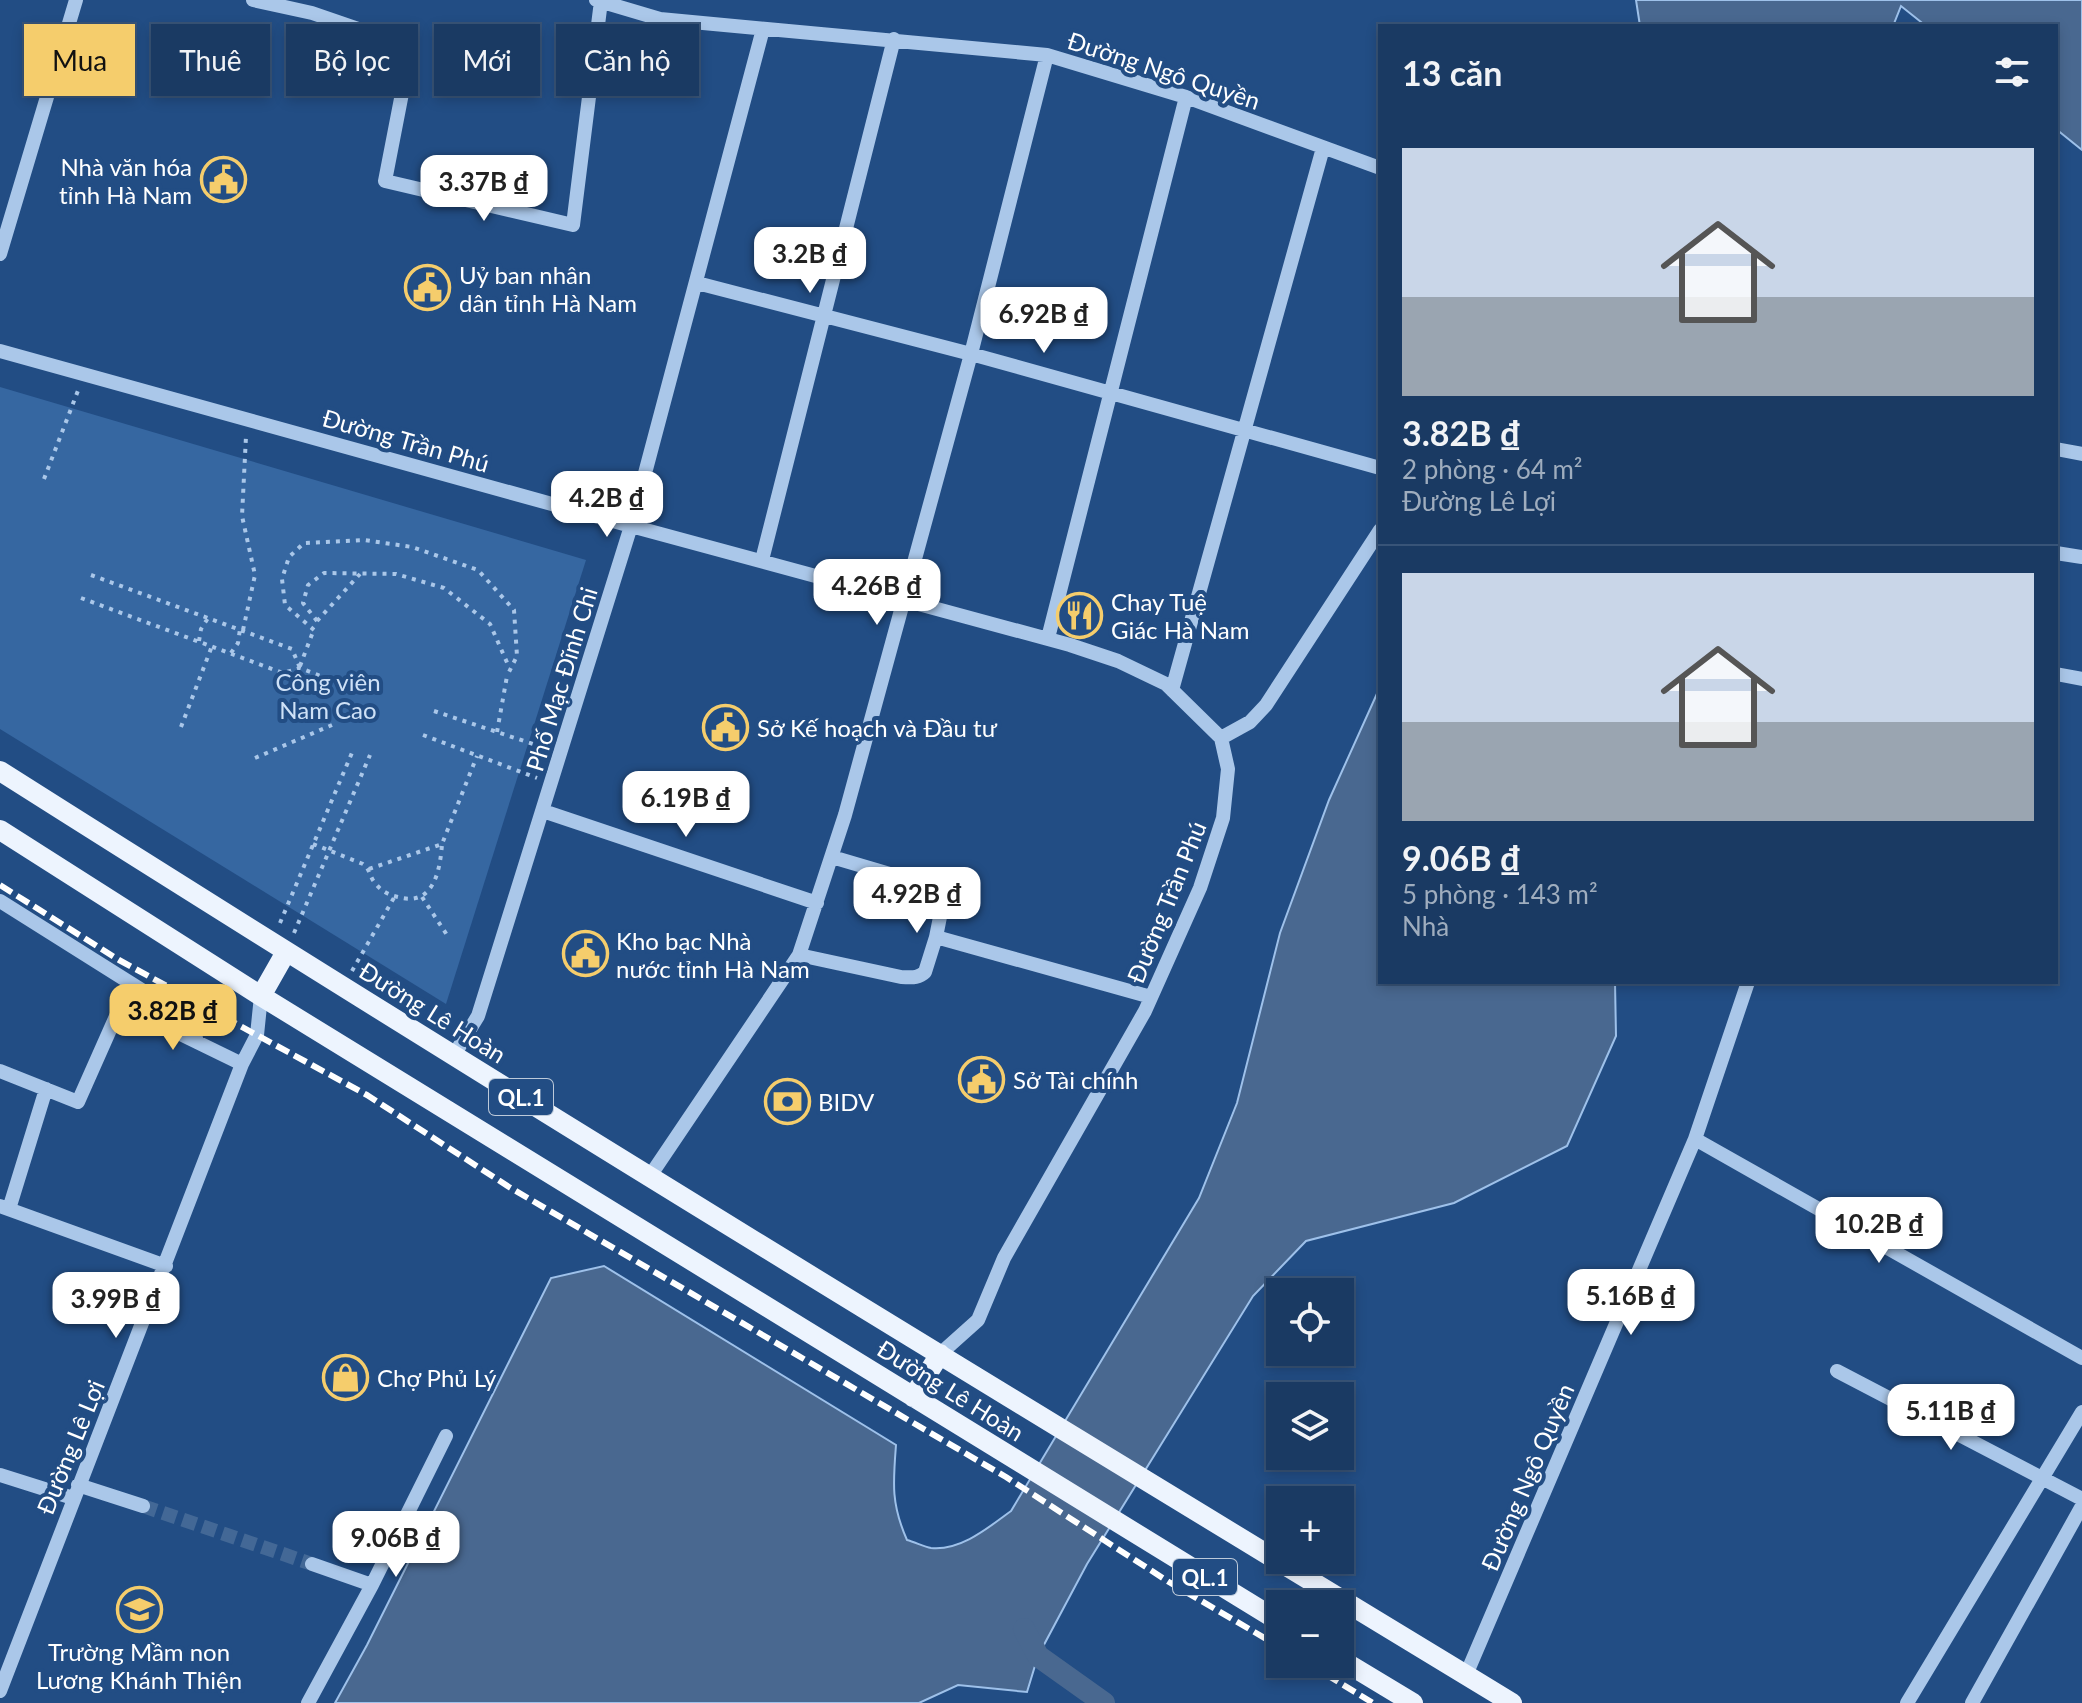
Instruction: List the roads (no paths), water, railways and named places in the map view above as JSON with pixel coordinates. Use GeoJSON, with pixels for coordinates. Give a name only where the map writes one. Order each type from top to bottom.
{"type":"FeatureCollection","features":[{"type":"Feature","properties":{"kind":"main road","name":"Đường Lê Hoàn"},"geometry":{"type":"LineString","coordinates":[[0,771],[279,948],[1466,1675]]}},
{"type":"Feature","properties":{"kind":"main road","name":"Đường Lê Hoàn"},"geometry":{"type":"LineString","coordinates":[[0,830],[261,996],[1266,1614]]}},
{"type":"Feature","properties":{"kind":"main road"},"geometry":{"type":"LineString","coordinates":[[261,996],[279,948]]}},
{"type":"Feature","properties":{"kind":"main road"},"geometry":{"type":"LineString","coordinates":[[913,1397],[940,1354]]}},
{"type":"Feature","properties":{"kind":"main road"},"geometry":{"type":"LineString","coordinates":[[1354,1667],[1413,1703]]}},
{"type":"Feature","properties":{"kind":"main road","name":"QL.1"},"geometry":{"type":"LineString","coordinates":[[1466,1675],[1512,1703]]}},
{"type":"Feature","properties":{"kind":"street"},"geometry":{"type":"LineString","coordinates":[[0,254],[76,0]]}},
{"type":"Feature","properties":{"kind":"street"},"geometry":{"type":"LineString","coordinates":[[255,0],[312,13],[411,47],[385,181],[573,225],[599,1]]}},
{"type":"Feature","properties":{"kind":"street","name":"Đường Ngô Quyền"},"geometry":{"type":"LineString","coordinates":[[599,1],[660,19],[1047,55],[1186,97],[1378,167]]}},
{"type":"Feature","properties":{"kind":"street","name":"Phố Mạc Đĩnh Chi"},"geometry":{"type":"LineString","coordinates":[[454,1055],[478,1016],[631,526],[763,29]]}},
{"type":"Feature","properties":{"kind":"street"},"geometry":{"type":"LineString","coordinates":[[762,560],[894,39]]}},
{"type":"Feature","properties":{"kind":"street"},"geometry":{"type":"LineString","coordinates":[[650,1176],[799,955],[832,857],[904,599],[971,354],[1047,55]]}},
{"type":"Feature","properties":{"kind":"street"},"geometry":{"type":"LineString","coordinates":[[1048,638],[1186,97]]}},
{"type":"Feature","properties":{"kind":"street"},"geometry":{"type":"LineString","coordinates":[[1172,690],[1323,148]]}},
{"type":"Feature","properties":{"kind":"street"},"geometry":{"type":"LineString","coordinates":[[697,283],[971,354],[1378,467]]}},
{"type":"Feature","properties":{"kind":"street","name":"Đường Trần Phú"},"geometry":{"type":"LineString","coordinates":[[0,351],[1048,638],[1118,661],[1166,684],[1221,738],[1228,769],[1223,818],[1200,888],[1151,997],[1004,1258],[978,1320],[940,1354]]}},
{"type":"Feature","properties":{"kind":"street"},"geometry":{"type":"LineString","coordinates":[[2058,449],[2082,454]]}},
{"type":"Feature","properties":{"kind":"street"},"geometry":{"type":"LineString","coordinates":[[1221,738],[1250,722],[1266,705],[1378,533]]}},
{"type":"Feature","properties":{"kind":"street"},"geometry":{"type":"LineString","coordinates":[[2058,553],[2082,557]]}},
{"type":"Feature","properties":{"kind":"street"},"geometry":{"type":"LineString","coordinates":[[2058,674],[2082,679]]}},
{"type":"Feature","properties":{"kind":"street"},"geometry":{"type":"LineString","coordinates":[[543,811],[817,903]]}},
{"type":"Feature","properties":{"kind":"street"},"geometry":{"type":"LineString","coordinates":[[799,955],[912,978],[925,972],[944,897],[937,888],[832,857]]}},
{"type":"Feature","properties":{"kind":"street"},"geometry":{"type":"LineString","coordinates":[[0,901],[175,1011],[193,1028],[197,1042]]}},
{"type":"Feature","properties":{"kind":"street"},"geometry":{"type":"LineString","coordinates":[[936,937],[1151,997]]}},
{"type":"Feature","properties":{"kind":"street","name":"Đường Ngô Quyền"},"geometry":{"type":"LineString","coordinates":[[1466,1675],[1695,1139],[1747,984]]}},
{"type":"Feature","properties":{"kind":"street","name":"Đường Lê Lợi"},"geometry":{"type":"LineString","coordinates":[[0,1691],[242,1064],[257,1035],[261,996]]}},
{"type":"Feature","properties":{"kind":"street"},"geometry":{"type":"LineString","coordinates":[[0,1071],[78,1102],[121,1005],[242,1064]]}},
{"type":"Feature","properties":{"kind":"street"},"geometry":{"type":"LineString","coordinates":[[46,1089],[4,1207],[166,1266]]}},
{"type":"Feature","properties":{"kind":"street"},"geometry":{"type":"LineString","coordinates":[[1695,1139],[2082,1358]]}},
{"type":"Feature","properties":{"kind":"street"},"geometry":{"type":"LineString","coordinates":[[1837,1371],[2082,1499]]}},
{"type":"Feature","properties":{"kind":"street"},"geometry":{"type":"LineString","coordinates":[[1907,1703],[2082,1412]]}},
{"type":"Feature","properties":{"kind":"street"},"geometry":{"type":"LineString","coordinates":[[308,1703],[372,1585],[446,1436]]}},
{"type":"Feature","properties":{"kind":"street"},"geometry":{"type":"LineString","coordinates":[[0,1475],[143,1506]]}},
{"type":"Feature","properties":{"kind":"street"},"geometry":{"type":"LineString","coordinates":[[1972,1703],[2082,1506]]}},
{"type":"Feature","properties":{"kind":"street"},"geometry":{"type":"LineString","coordinates":[[312,1564],[372,1585]]}},
{"type":"Feature","properties":{"kind":"waterway"},"geometry":{"type":"LineString","coordinates":[[1024,1629],[1038,1656],[1104,1703]]}},
{"type":"Feature","properties":{"kind":"tunnel"},"geometry":{"type":"LineString","coordinates":[[143,1506],[312,1564]]}},
{"type":"Feature","properties":{"kind":"railway"},"geometry":{"type":"LineString","coordinates":[[0,885],[119,960],[367,1095],[509,1187],[1006,1477],[1169,1582],[1266,1639]]}},
{"type":"Feature","properties":{"kind":"railway"},"geometry":{"type":"LineString","coordinates":[[1332,1678],[1373,1703]]}},
{"type":"Feature","properties":{"kind":"place","name":"Nhà văn hóa tỉnh Hà Nam"},"geometry":{"type":"Point","coordinates":[223,180]}},
{"type":"Feature","properties":{"kind":"place","name":"Uỷ ban nhân dân tỉnh Hà Nam"},"geometry":{"type":"Point","coordinates":[428,288]}},
{"type":"Feature","properties":{"kind":"place","name":"Chay Tuệ Giác Hà Nam"},"geometry":{"type":"Point","coordinates":[1080,615]}},
{"type":"Feature","properties":{"kind":"place","name":"Sở Kế hoạch và Đầu tư"},"geometry":{"type":"Point","coordinates":[726,727]}},
{"type":"Feature","properties":{"kind":"place","name":"Kho bạc Nhà nước tỉnh Hà Nam"},"geometry":{"type":"Point","coordinates":[585,954]}},
{"type":"Feature","properties":{"kind":"place","name":"Sở Tài chính"},"geometry":{"type":"Point","coordinates":[982,1079]}},
{"type":"Feature","properties":{"kind":"place","name":"BIDV"},"geometry":{"type":"Point","coordinates":[787,1101]}},
{"type":"Feature","properties":{"kind":"place","name":"Chợ Phủ Lý"},"geometry":{"type":"Point","coordinates":[346,1377]}},
{"type":"Feature","properties":{"kind":"place","name":"Trường Mầm non Lương Khánh Thiện"},"geometry":{"type":"Point","coordinates":[139,1609]}},
{"type":"Feature","properties":{"kind":"park label","name":"Công viên Nam Cao"},"geometry":{"type":"Point","coordinates":[328,695]}}]}
